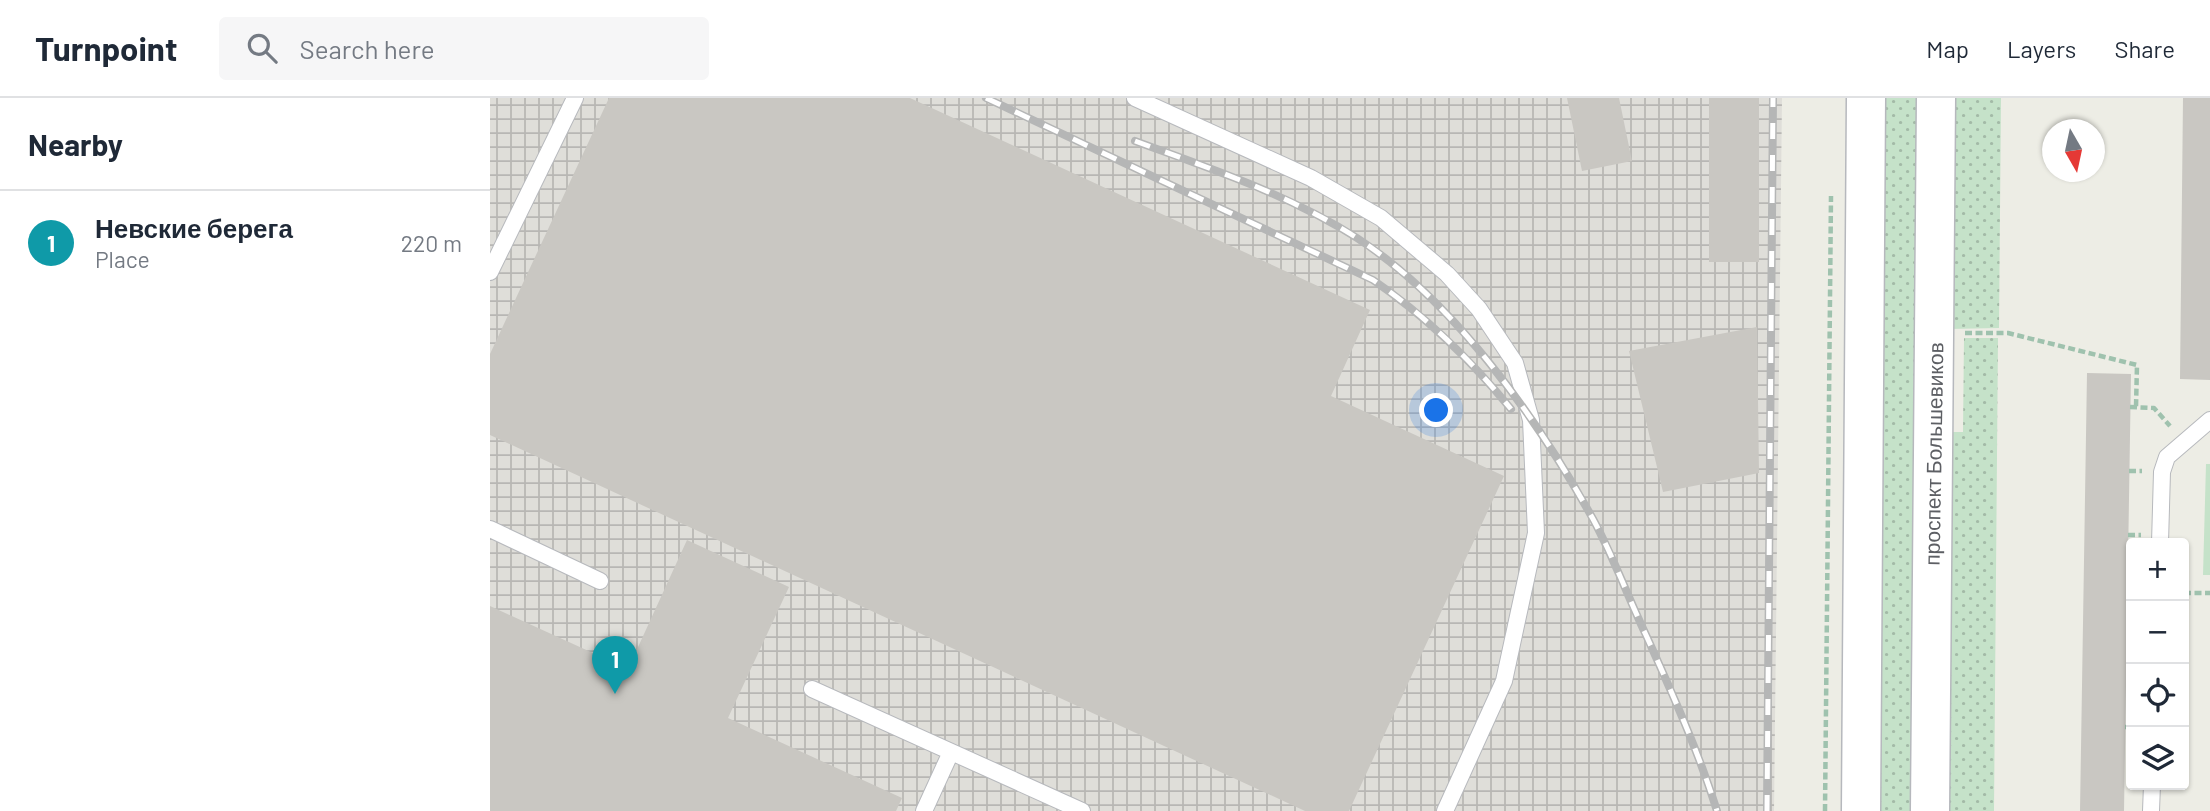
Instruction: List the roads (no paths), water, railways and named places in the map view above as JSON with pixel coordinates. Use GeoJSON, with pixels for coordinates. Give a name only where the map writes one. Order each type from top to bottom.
{"type":"FeatureCollection","features":[{"type":"Feature","properties":{"kind":"main road"},"geometry":{"type":"LineString","coordinates":[[1861,811],[1867,98]]}},
{"type":"Feature","properties":{"kind":"main road","name":"проспект Большевиков"},"geometry":{"type":"LineString","coordinates":[[1930,811],[1936,98]]}},
{"type":"Feature","properties":{"kind":"lane"},"geometry":{"type":"LineString","coordinates":[[490,272],[575,98]]}},
{"type":"Feature","properties":{"kind":"lane"},"geometry":{"type":"LineString","coordinates":[[1135,98],[1311,178],[1381,218],[1447,274],[1479,309],[1515,363],[1531,420],[1536,533],[1504,681],[1445,811]]}},
{"type":"Feature","properties":{"kind":"lane"},"geometry":{"type":"LineString","coordinates":[[2160,538],[2162,472],[2167,457],[2183,440],[2210,420]]}},
{"type":"Feature","properties":{"kind":"lane"},"geometry":{"type":"LineString","coordinates":[[490,529],[600,580]]}},
{"type":"Feature","properties":{"kind":"lane"},"geometry":{"type":"LineString","coordinates":[[812,689],[1082,811]]}},
{"type":"Feature","properties":{"kind":"lane"},"geometry":{"type":"LineString","coordinates":[[924,811],[951,752]]}},
{"type":"Feature","properties":{"kind":"lane"},"geometry":{"type":"LineString","coordinates":[[2151,790],[2151,811]]}},
{"type":"Feature","properties":{"kind":"railway"},"geometry":{"type":"LineString","coordinates":[[986,98],[1373,280],[1447,340],[1511,409]]}},
{"type":"Feature","properties":{"kind":"railway"},"geometry":{"type":"LineString","coordinates":[[1767,811],[1773,98]]}},
{"type":"Feature","properties":{"kind":"railway"},"geometry":{"type":"LineString","coordinates":[[1135,141],[1276,195],[1331,222],[1393,264],[1460,328],[1520,403],[1593,519],[1675,700],[1717,811]]}},
{"type":"Feature","properties":{"kind":"place","name":"Невские берега"},"geometry":{"type":"Point","coordinates":[615,694]}}]}
